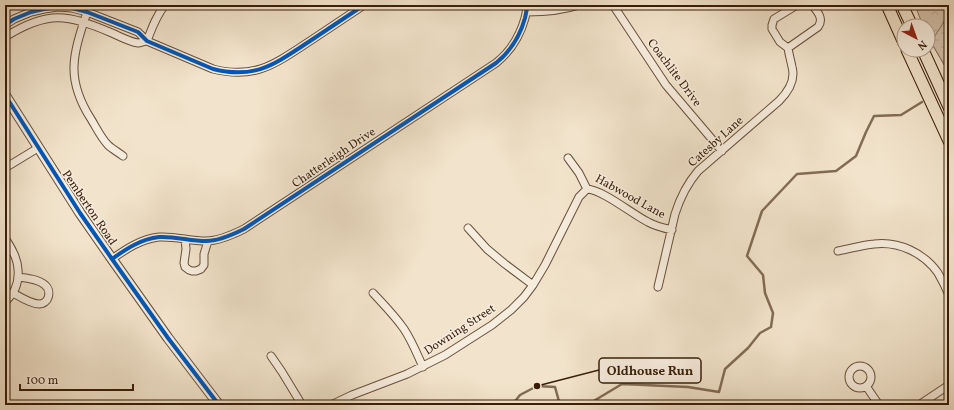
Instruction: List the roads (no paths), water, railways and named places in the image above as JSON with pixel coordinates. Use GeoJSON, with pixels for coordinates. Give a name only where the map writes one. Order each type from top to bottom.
{"type":"FeatureCollection","features":[{"type":"Feature","properties":{"kind":"main road"},"geometry":{"type":"LineString","coordinates":[[887,5],[896,25]]}},
{"type":"Feature","properties":{"kind":"main road"},"geometry":{"type":"LineString","coordinates":[[902,5],[908,18]]}},
{"type":"Feature","properties":{"kind":"main road"},"geometry":{"type":"LineString","coordinates":[[911,58],[949,141]]}},
{"type":"Feature","properties":{"kind":"main road"},"geometry":{"type":"LineString","coordinates":[[927,58],[949,107]]}},
{"type":"Feature","properties":{"kind":"street"},"geometry":{"type":"LineString","coordinates":[[147,41],[154,23],[165,5]]}},
{"type":"Feature","properties":{"kind":"street"},"geometry":{"type":"LineString","coordinates":[[5,25],[14,19],[44,8],[72,8],[88,12],[138,32],[147,41],[213,69],[235,72],[252,71],[270,66],[364,5]]}},
{"type":"Feature","properties":{"kind":"street"},"geometry":{"type":"LineString","coordinates":[[527,8],[547,12],[578,5]]}},
{"type":"Feature","properties":{"kind":"street","name":"Coachlite Drive"},"geometry":{"type":"LineString","coordinates":[[613,5],[666,85],[722,151]]}},
{"type":"Feature","properties":{"kind":"street","name":"Catesby Lane"},"geometry":{"type":"LineString","coordinates":[[658,287],[678,206],[685,189],[698,172],[779,101],[788,91],[792,80],[793,69],[788,48],[780,42],[772,29],[772,25],[774,19],[797,5]]}},
{"type":"Feature","properties":{"kind":"street"},"geometry":{"type":"LineString","coordinates":[[788,48],[818,27],[820,17],[812,5]]}},
{"type":"Feature","properties":{"kind":"street","name":"Chatterleigh Drive"},"geometry":{"type":"LineString","coordinates":[[112,259],[131,246],[148,239],[159,237],[176,237],[208,241],[225,238],[244,229],[504,57],[516,42],[522,28],[527,8]]}},
{"type":"Feature","properties":{"kind":"street"},"geometry":{"type":"LineString","coordinates":[[88,12],[75,56],[74,72],[76,87],[80,99],[106,143],[123,156]]}},
{"type":"Feature","properties":{"kind":"street"},"geometry":{"type":"LineString","coordinates":[[5,37],[30,23],[44,19],[69,18],[84,22],[137,43],[147,41]]}},
{"type":"Feature","properties":{"kind":"street","name":"Pemberton Road"},"geometry":{"type":"LineString","coordinates":[[5,95],[80,213],[172,344],[219,405]]}},
{"type":"Feature","properties":{"kind":"street"},"geometry":{"type":"LineString","coordinates":[[5,168],[38,148]]}},
{"type":"Feature","properties":{"kind":"street","name":"Habwood Lane"},"geometry":{"type":"LineString","coordinates":[[568,158],[579,172],[587,188],[603,195],[648,222],[659,227],[672,230]]}},
{"type":"Feature","properties":{"kind":"street","name":"Downing Street"},"geometry":{"type":"LineString","coordinates":[[331,405],[352,395],[407,374],[445,355],[492,325],[511,310],[533,285],[545,265],[579,197],[587,188]]}},
{"type":"Feature","properties":{"kind":"street"},"geometry":{"type":"LineString","coordinates":[[468,228],[487,249],[533,285]]}},
{"type":"Feature","properties":{"kind":"street"},"geometry":{"type":"LineString","coordinates":[[5,238],[14,252],[17,262],[18,277],[17,285],[13,293],[5,302]]}},
{"type":"Feature","properties":{"kind":"street"},"geometry":{"type":"LineString","coordinates":[[185,239],[186,249],[184,263],[185,266],[192,271],[201,269],[204,265],[204,254],[208,241]]}},
{"type":"Feature","properties":{"kind":"street"},"geometry":{"type":"LineString","coordinates":[[838,251],[876,243],[902,246],[918,253],[931,264],[940,276],[949,295]]}},
{"type":"Feature","properties":{"kind":"street"},"geometry":{"type":"LineString","coordinates":[[13,293],[39,304],[46,302],[49,296],[46,285],[33,279],[18,277]]}},
{"type":"Feature","properties":{"kind":"street"},"geometry":{"type":"LineString","coordinates":[[373,293],[389,309],[404,329],[422,367]]}},
{"type":"Feature","properties":{"kind":"street"},"geometry":{"type":"LineString","coordinates":[[270,356],[282,372],[302,405]]}},
{"type":"Feature","properties":{"kind":"street"},"geometry":{"type":"LineString","coordinates":[[919,405],[949,385]]}},
{"type":"Feature","properties":{"kind":"street"},"geometry":{"type":"LineString","coordinates":[[866,386],[879,405]]}},
{"type":"Feature","properties":{"kind":"waterway"},"geometry":{"type":"LineString","coordinates":[[946,81],[949,74]]}},
{"type":"Feature","properties":{"kind":"waterway"},"geometry":{"type":"LineString","coordinates":[[587,405],[622,384],[688,387],[719,392],[725,369],[748,348],[760,333],[771,327],[773,313],[765,293],[763,275],[747,256],[762,211],[797,174],[836,171],[856,156],[874,116],[901,115],[922,102]]}},
{"type":"Feature","properties":{"kind":"waterway"},"geometry":{"type":"LineString","coordinates":[[512,405],[520,395],[537,386],[555,387],[560,405]]}},
{"type":"Feature","properties":{"kind":"place","name":"Oldhouse Run"},"geometry":{"type":"Point","coordinates":[537,386]}}]}
